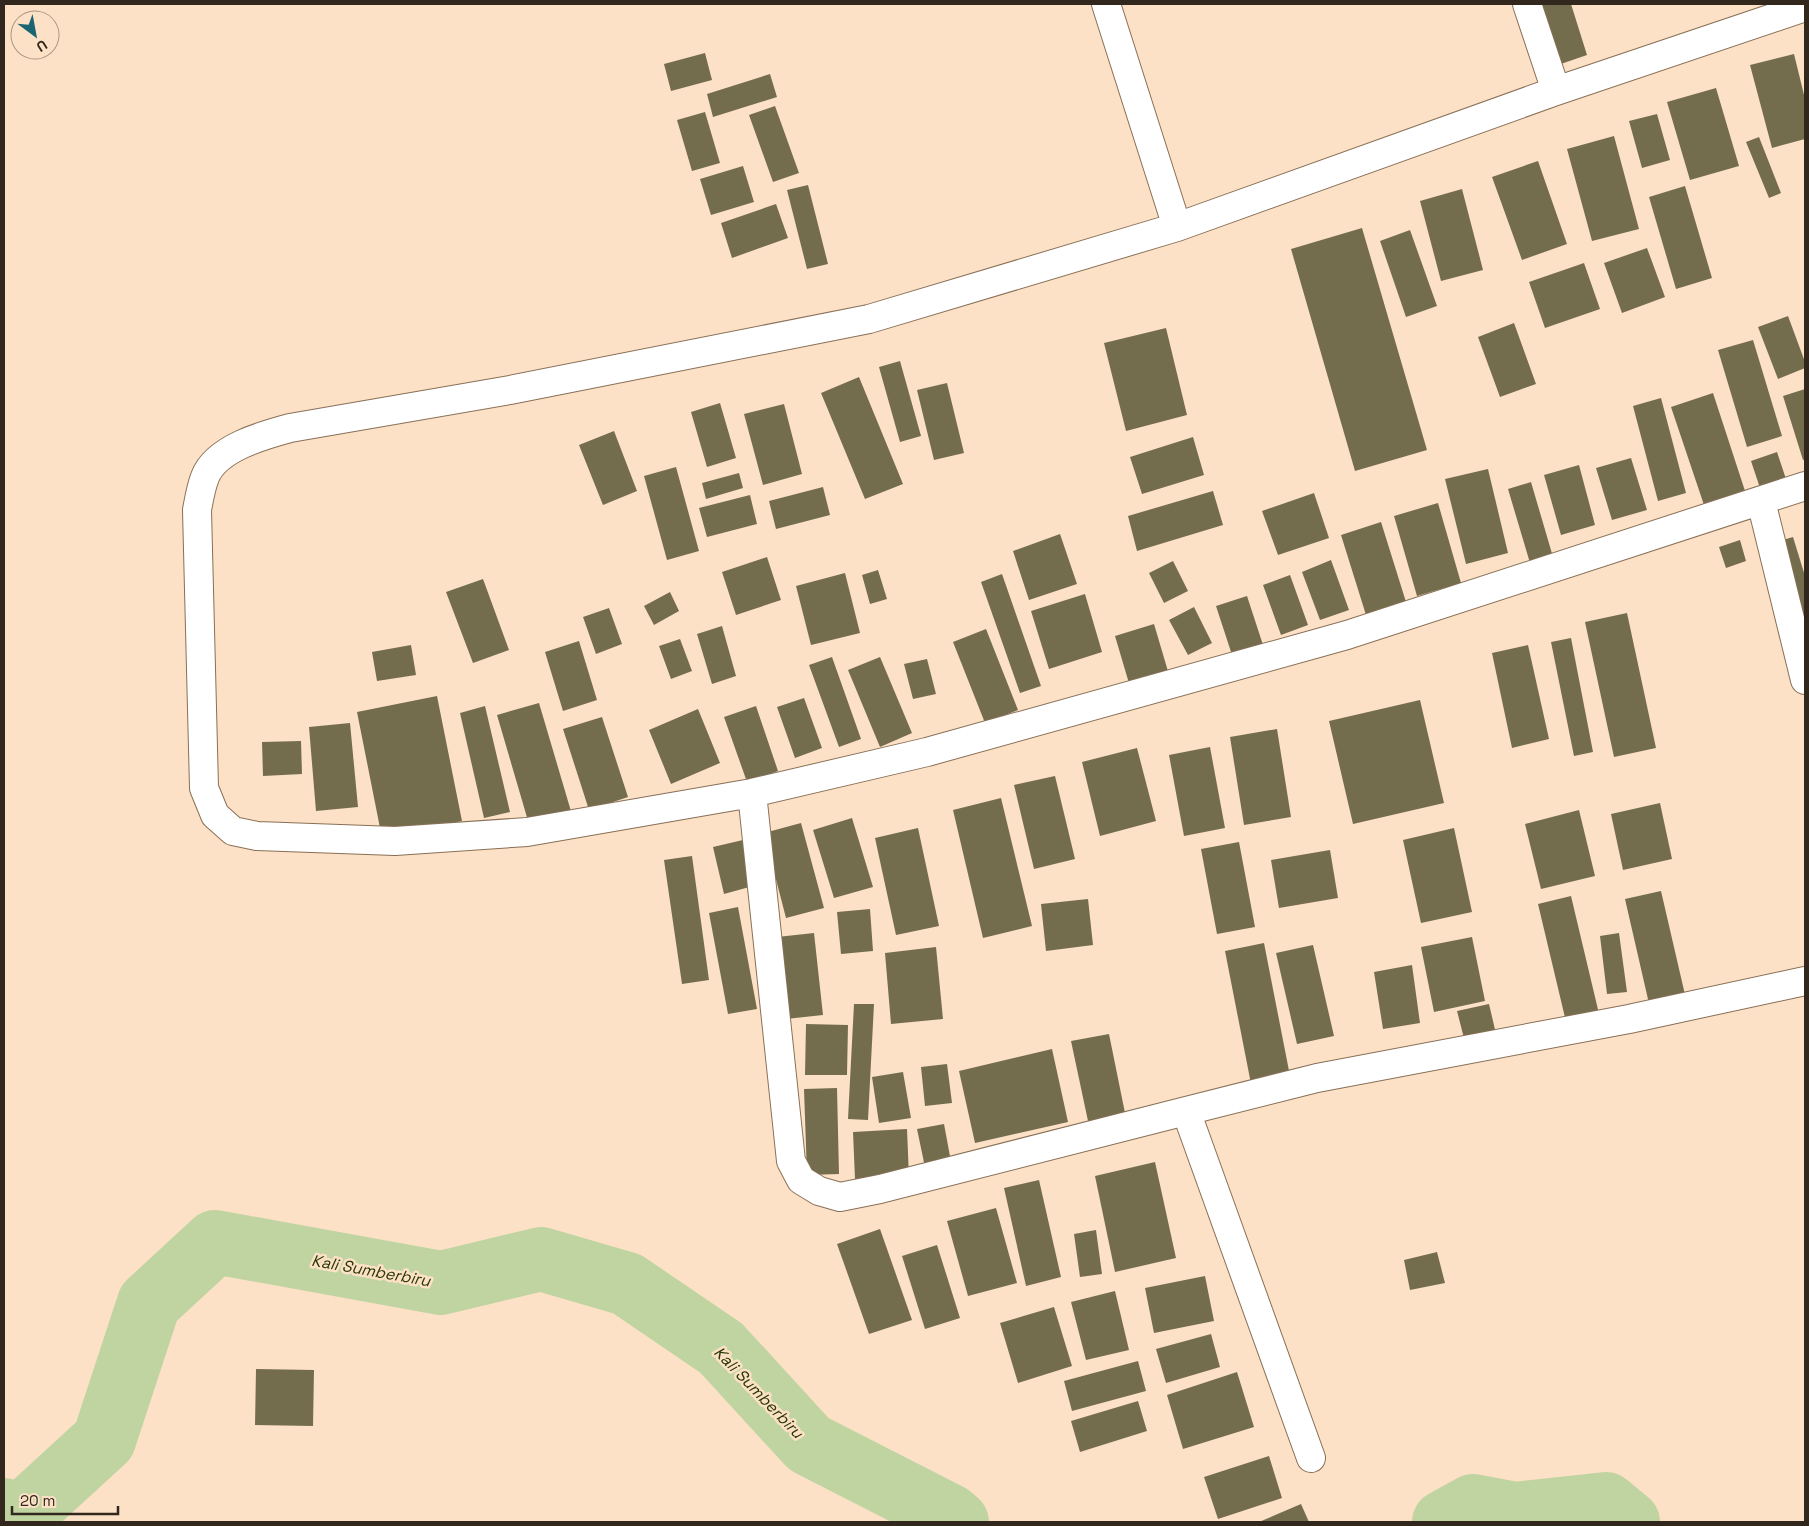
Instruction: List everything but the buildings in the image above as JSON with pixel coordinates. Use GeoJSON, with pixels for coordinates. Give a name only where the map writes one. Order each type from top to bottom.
{"type":"FeatureCollection","features":[{"type":"Feature","properties":{"kind":"street"},"geometry":{"type":"LineString","coordinates":[[1106,4],[1176,227]]}},
{"type":"Feature","properties":{"kind":"street"},"geometry":{"type":"LineString","coordinates":[[1527,4],[1556,91]]}},
{"type":"Feature","properties":{"kind":"street"},"geometry":{"type":"LineString","coordinates":[[1805,6],[1556,91],[1176,227],[870,320],[510,390],[290,428],[266,434],[240,445],[221,456],[206,475],[197,510],[204,788],[215,815],[233,831],[257,836],[395,841],[527,832],[752,793],[927,752],[1348,635],[1805,486]]}},
{"type":"Feature","properties":{"kind":"street"},"geometry":{"type":"LineString","coordinates":[[1761,501],[1805,680]]}},
{"type":"Feature","properties":{"kind":"street"},"geometry":{"type":"LineString","coordinates":[[752,793],[791,1161],[801,1180],[820,1191],[840,1197],[889,1187],[1317,1078],[1630,1018],[1805,981]]}},
{"type":"Feature","properties":{"kind":"street"},"geometry":{"type":"LineString","coordinates":[[1186,1111],[1311,1458]]}},
{"type":"Feature","properties":{"kind":"waterway","name":"Kali Sumberbiru"},"geometry":{"type":"LineString","coordinates":[[4,1510],[20,1517],[104,1440],[149,1303],[215,1242],[441,1283],[541,1259],[627,1284],[721,1348],[809,1444],[950,1516],[957,1522]]}},
{"type":"Feature","properties":{"kind":"waterway","name":"Kali Sumberbiru"},"geometry":{"type":"LineString","coordinates":[[1444,1522],[1473,1506],[1515,1514],[1606,1504],[1628,1522]]}}]}
